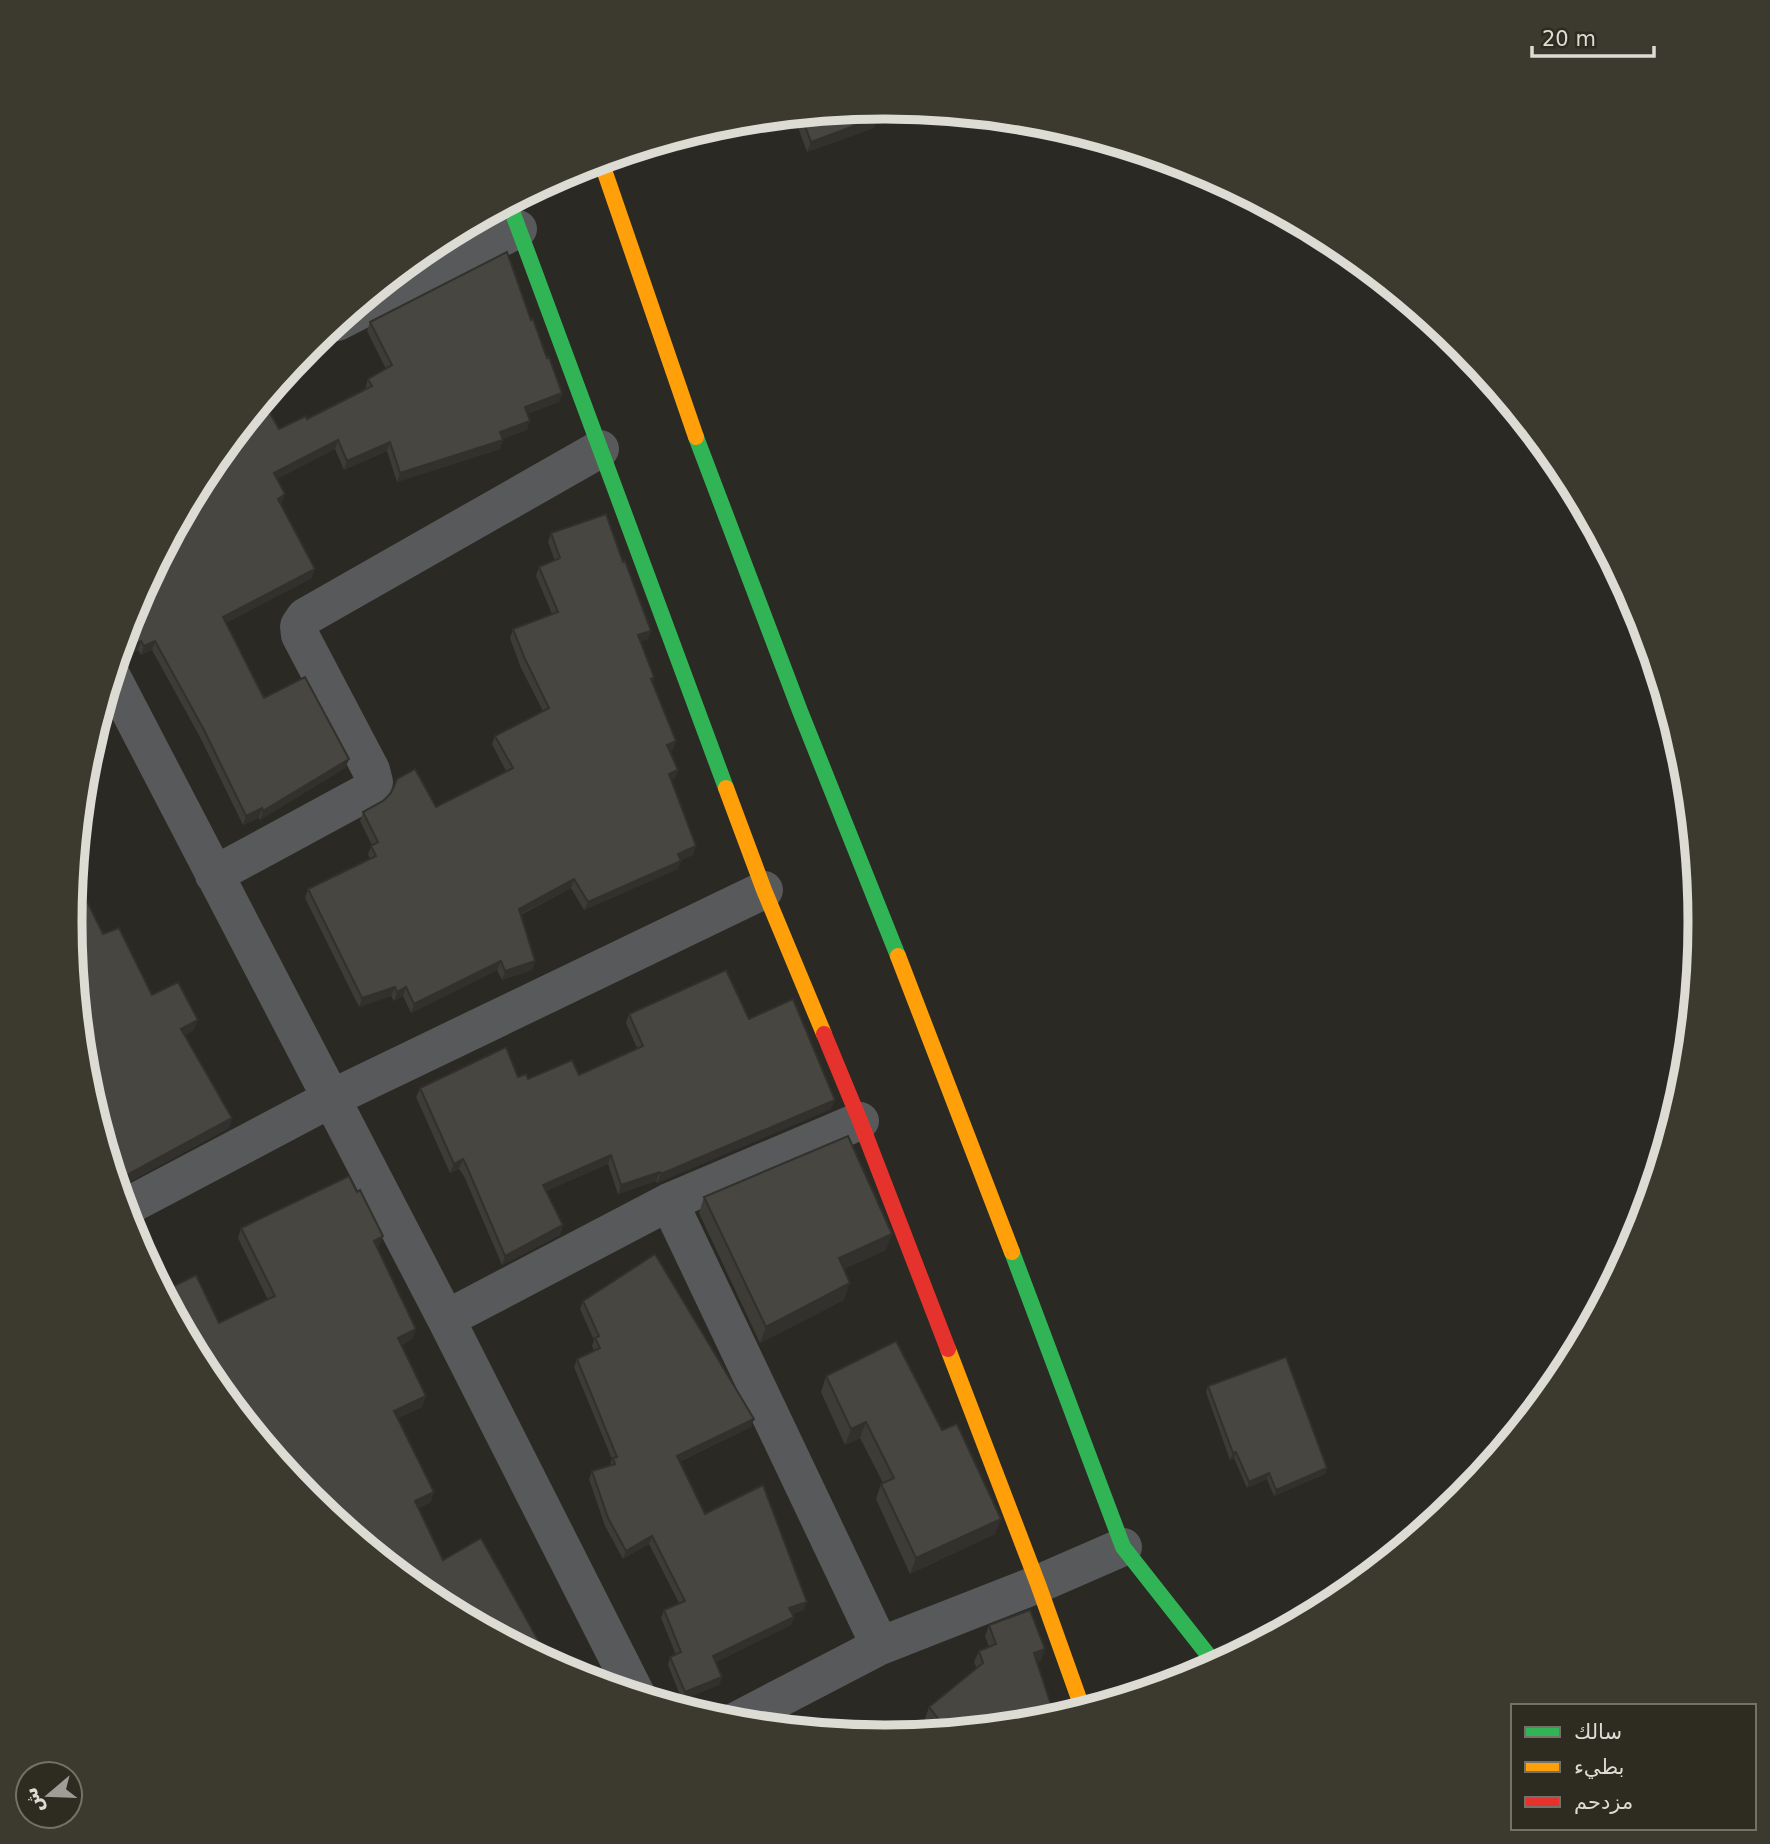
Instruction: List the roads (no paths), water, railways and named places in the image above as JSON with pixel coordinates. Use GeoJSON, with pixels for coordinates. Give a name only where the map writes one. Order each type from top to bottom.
{"type":"FeatureCollection","features":[{"type":"Feature","properties":{"kind":"street"},"geometry":{"type":"LineString","coordinates":[[604,170],[700,445],[800,711],[948,1082],[1123,1547],[1209,1656]]}},
{"type":"Feature","properties":{"kind":"street"},"geometry":{"type":"LineString","coordinates":[[385,294],[514,216],[764,890],[860,1121],[1038,1584],[1079,1700]]}},
{"type":"Feature","properties":{"kind":"street"},"geometry":{"type":"LineString","coordinates":[[214,875],[369,791],[374,782],[371,770],[300,635],[299,626],[305,617],[600,449]]}},
{"type":"Feature","properties":{"kind":"street"},"geometry":{"type":"LineString","coordinates":[[118,688],[446,1319],[630,1683]]}},
{"type":"Feature","properties":{"kind":"street"},"geometry":{"type":"LineString","coordinates":[[133,1203],[332,1098],[764,890]]}},
{"type":"Feature","properties":{"kind":"street"},"geometry":{"type":"LineString","coordinates":[[446,1319],[669,1202],[860,1121]]}},
{"type":"Feature","properties":{"kind":"street"},"geometry":{"type":"LineString","coordinates":[[669,1202],[880,1646]]}},
{"type":"Feature","properties":{"kind":"street"},"geometry":{"type":"LineString","coordinates":[[751,1713],[880,1646],[1038,1584],[1123,1547]]}}]}
